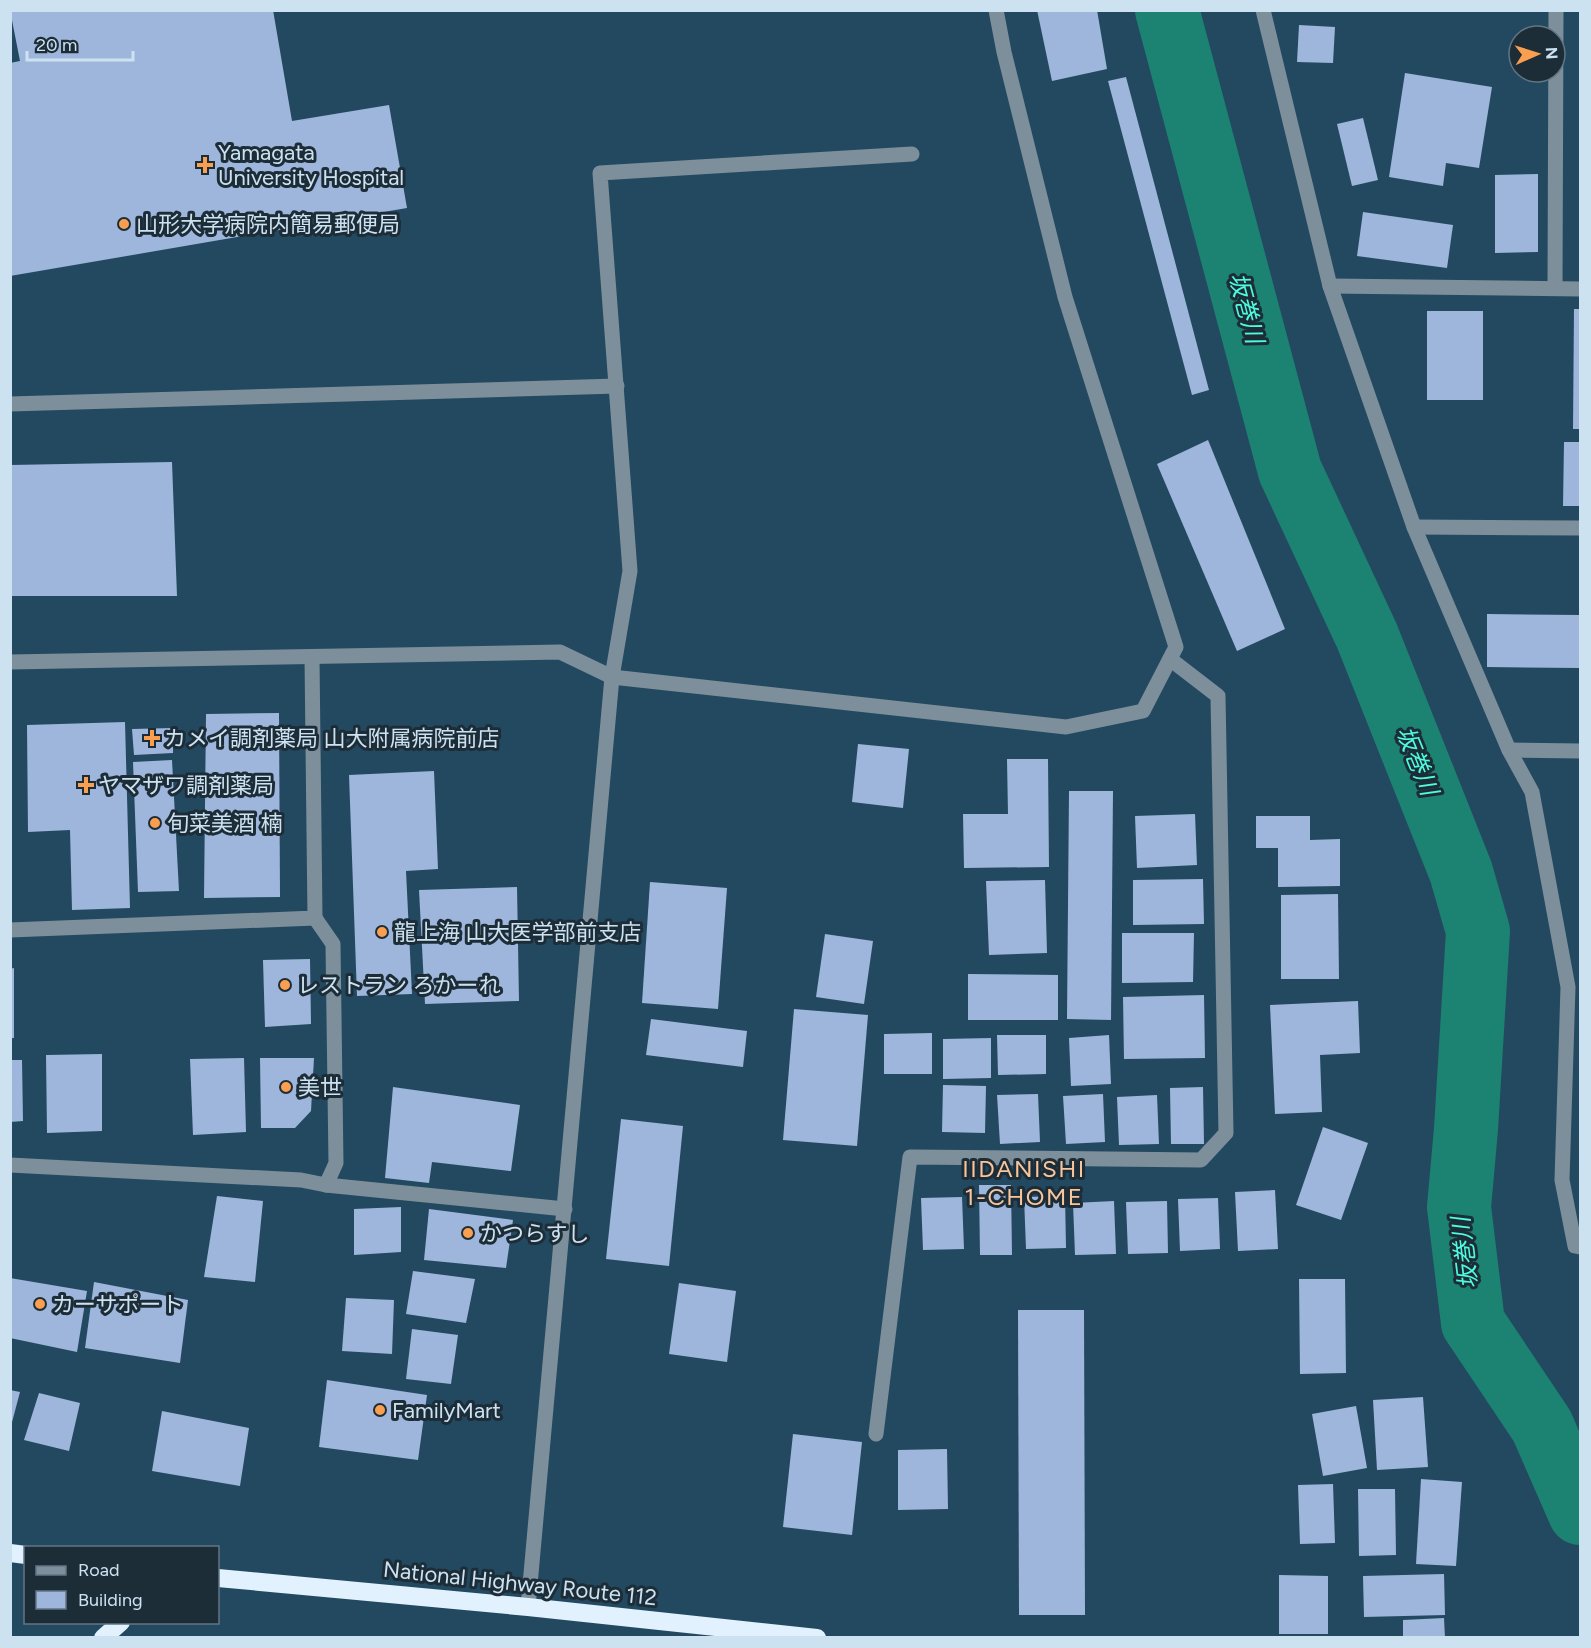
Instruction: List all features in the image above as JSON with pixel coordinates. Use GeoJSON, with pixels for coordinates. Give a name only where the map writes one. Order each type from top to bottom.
{"type":"FeatureCollection","features":[{"type":"Feature","properties":{"kind":"highway","name":"National Highway Route 112"},"geometry":{"type":"LineString","coordinates":[[221,1580],[528,1607],[817,1638]]}},
{"type":"Feature","properties":{"kind":"highway"},"geometry":{"type":"LineString","coordinates":[[103,1638],[120,1624]]}},
{"type":"Feature","properties":{"kind":"street"},"geometry":{"type":"LineString","coordinates":[[10,662],[560,652],[612,677],[1066,727],[1143,711],[1176,647],[1065,297],[1004,52],[996,10]]}},
{"type":"Feature","properties":{"kind":"street"},"geometry":{"type":"LineString","coordinates":[[1263,10],[1330,286],[1414,527],[1509,750],[1532,792],[1568,987],[1562,1180],[1575,1246],[1581,1247]]}},
{"type":"Feature","properties":{"kind":"street"},"geometry":{"type":"LineString","coordinates":[[1555,288],[1556,10]]}},
{"type":"Feature","properties":{"kind":"street"},"geometry":{"type":"LineString","coordinates":[[528,1607],[612,677],[630,570],[600,173],[912,154]]}},
{"type":"Feature","properties":{"kind":"street"},"geometry":{"type":"LineString","coordinates":[[1330,286],[1581,289]]}},
{"type":"Feature","properties":{"kind":"street"},"geometry":{"type":"LineString","coordinates":[[10,404],[617,386]]}},
{"type":"Feature","properties":{"kind":"street"},"geometry":{"type":"LineString","coordinates":[[1414,527],[1581,528]]}},
{"type":"Feature","properties":{"kind":"street"},"geometry":{"type":"LineString","coordinates":[[312,657],[315,918],[333,944],[336,1163],[326,1185]]}},
{"type":"Feature","properties":{"kind":"street"},"geometry":{"type":"LineString","coordinates":[[876,1434],[910,1157],[1201,1160],[1226,1133],[1218,696],[1170,659]]}},
{"type":"Feature","properties":{"kind":"street"},"geometry":{"type":"LineString","coordinates":[[1509,750],[1581,751]]}},
{"type":"Feature","properties":{"kind":"street"},"geometry":{"type":"LineString","coordinates":[[10,930],[315,918]]}},
{"type":"Feature","properties":{"kind":"street"},"geometry":{"type":"LineString","coordinates":[[10,1165],[301,1180],[326,1185],[565,1209]]}},
{"type":"Feature","properties":{"kind":"building","name":"Yamagata University Hospital"},"geometry":{"type":"Polygon","coordinates":[[[10,10],[273,10],[292,121],[389,105],[407,208],[10,276],[10,63],[20,61],[10,10]]]}},
{"type":"Feature","properties":{"kind":"building"},"geometry":{"type":"Polygon","coordinates":[[[1037,10],[1097,10],[1107,69],[1052,81],[1037,10]]]}},
{"type":"Feature","properties":{"kind":"building"},"geometry":{"type":"Polygon","coordinates":[[[1299,25],[1335,27],[1333,63],[1297,62],[1299,25]]]}},
{"type":"Feature","properties":{"kind":"building"},"geometry":{"type":"Polygon","coordinates":[[[1405,73],[1492,87],[1479,168],[1446,163],[1443,186],[1389,177],[1405,73]]]}},
{"type":"Feature","properties":{"kind":"building"},"geometry":{"type":"Polygon","coordinates":[[[1126,77],[1209,390],[1192,395],[1108,81],[1126,77]]]}},
{"type":"Feature","properties":{"kind":"building"},"geometry":{"type":"Polygon","coordinates":[[[1363,118],[1378,180],[1352,186],[1337,124],[1363,118]]]}},
{"type":"Feature","properties":{"kind":"building"},"geometry":{"type":"Polygon","coordinates":[[[1538,174],[1538,252],[1495,253],[1495,175],[1538,174]]]}},
{"type":"Feature","properties":{"kind":"building"},"geometry":{"type":"Polygon","coordinates":[[[1363,212],[1453,225],[1447,268],[1357,256],[1363,212]]]}},
{"type":"Feature","properties":{"kind":"building"},"geometry":{"type":"Polygon","coordinates":[[[1574,309],[1580,309],[1580,429],[1573,429],[1574,309]]]}},
{"type":"Feature","properties":{"kind":"building"},"geometry":{"type":"Polygon","coordinates":[[[1427,311],[1483,311],[1483,400],[1427,400],[1427,311]]]}},
{"type":"Feature","properties":{"kind":"building"},"geometry":{"type":"Polygon","coordinates":[[[1208,440],[1285,629],[1237,651],[1157,464],[1208,440]]]}},
{"type":"Feature","properties":{"kind":"building"},"geometry":{"type":"Polygon","coordinates":[[[1564,442],[1580,442],[1580,506],[1563,506],[1564,442]]]}},
{"type":"Feature","properties":{"kind":"building"},"geometry":{"type":"Polygon","coordinates":[[[172,462],[177,596],[10,596],[10,465],[172,462]]]}},
{"type":"Feature","properties":{"kind":"building"},"geometry":{"type":"Polygon","coordinates":[[[1487,614],[1580,615],[1580,668],[1487,667],[1487,614]]]}},
{"type":"Feature","properties":{"kind":"building"},"geometry":{"type":"Polygon","coordinates":[[[279,713],[280,897],[204,898],[206,714],[279,713]]]}},
{"type":"Feature","properties":{"kind":"building"},"geometry":{"type":"Polygon","coordinates":[[[125,722],[130,908],[72,910],[70,830],[28,832],[27,725],[125,722]]]}},
{"type":"Feature","properties":{"kind":"building"},"geometry":{"type":"Polygon","coordinates":[[[173,728],[173,753],[134,755],[132,729],[173,728]]]}},
{"type":"Feature","properties":{"kind":"building"},"geometry":{"type":"Polygon","coordinates":[[[858,744],[909,749],[903,808],[852,802],[858,744]]]}},
{"type":"Feature","properties":{"kind":"building"},"geometry":{"type":"Polygon","coordinates":[[[1007,759],[1048,759],[1049,867],[964,868],[963,814],[1008,814],[1007,759]]]}},
{"type":"Feature","properties":{"kind":"building"},"geometry":{"type":"Polygon","coordinates":[[[172,760],[179,891],[138,892],[133,762],[172,760]]]}},
{"type":"Feature","properties":{"kind":"building","name":"龍上海 山大医学部前支店"},"geometry":{"type":"Polygon","coordinates":[[[434,771],[438,869],[406,871],[412,994],[357,996],[349,775],[434,771]]]}},
{"type":"Feature","properties":{"kind":"building"},"geometry":{"type":"Polygon","coordinates":[[[1069,791],[1113,791],[1111,1020],[1067,1019],[1069,791]]]}},
{"type":"Feature","properties":{"kind":"building"},"geometry":{"type":"Polygon","coordinates":[[[1195,814],[1197,865],[1137,868],[1135,816],[1195,814]]]}},
{"type":"Feature","properties":{"kind":"building"},"geometry":{"type":"Polygon","coordinates":[[[1256,816],[1310,816],[1310,840],[1340,839],[1340,886],[1278,887],[1278,848],[1256,848],[1256,816]]]}},
{"type":"Feature","properties":{"kind":"building"},"geometry":{"type":"Polygon","coordinates":[[[1203,879],[1204,924],[1133,925],[1133,880],[1203,879]]]}},
{"type":"Feature","properties":{"kind":"building"},"geometry":{"type":"Polygon","coordinates":[[[1045,880],[1047,953],[989,955],[986,881],[1045,880]]]}},
{"type":"Feature","properties":{"kind":"building"},"geometry":{"type":"Polygon","coordinates":[[[650,882],[727,888],[718,1009],[642,1003],[650,882]]]}},
{"type":"Feature","properties":{"kind":"building"},"geometry":{"type":"Polygon","coordinates":[[[517,887],[519,1001],[425,1004],[419,890],[517,887]]]}},
{"type":"Feature","properties":{"kind":"building"},"geometry":{"type":"Polygon","coordinates":[[[1338,894],[1339,979],[1281,979],[1281,895],[1338,894]]]}},
{"type":"Feature","properties":{"kind":"building"},"geometry":{"type":"Polygon","coordinates":[[[1122,933],[1194,933],[1193,982],[1122,983],[1122,933]]]}},
{"type":"Feature","properties":{"kind":"building"},"geometry":{"type":"Polygon","coordinates":[[[825,934],[873,941],[864,1004],[816,997],[825,934]]]}},
{"type":"Feature","properties":{"kind":"building"},"geometry":{"type":"Polygon","coordinates":[[[310,959],[311,1024],[265,1027],[263,960],[310,959]]]}},
{"type":"Feature","properties":{"kind":"building"},"geometry":{"type":"Polygon","coordinates":[[[14,968],[14,1038],[10,1038],[10,969],[14,968]]]}},
{"type":"Feature","properties":{"kind":"building"},"geometry":{"type":"Polygon","coordinates":[[[968,974],[1058,975],[1058,1020],[968,1020],[968,974]]]}},
{"type":"Feature","properties":{"kind":"building"},"geometry":{"type":"Polygon","coordinates":[[[1204,995],[1205,1058],[1124,1059],[1123,997],[1204,995]]]}},
{"type":"Feature","properties":{"kind":"building"},"geometry":{"type":"Polygon","coordinates":[[[1358,1001],[1360,1053],[1320,1055],[1322,1112],[1275,1114],[1270,1005],[1358,1001]]]}},
{"type":"Feature","properties":{"kind":"building"},"geometry":{"type":"Polygon","coordinates":[[[794,1009],[868,1015],[857,1146],[783,1140],[794,1009]]]}},
{"type":"Feature","properties":{"kind":"building"},"geometry":{"type":"Polygon","coordinates":[[[651,1019],[747,1031],[743,1067],[646,1055],[651,1019]]]}},
{"type":"Feature","properties":{"kind":"building"},"geometry":{"type":"Polygon","coordinates":[[[932,1033],[932,1074],[884,1074],[884,1034],[932,1033]]]}},
{"type":"Feature","properties":{"kind":"building"},"geometry":{"type":"Polygon","coordinates":[[[997,1035],[1046,1035],[1046,1074],[998,1075],[997,1035]]]}},
{"type":"Feature","properties":{"kind":"building"},"geometry":{"type":"Polygon","coordinates":[[[1109,1035],[1111,1084],[1071,1086],[1069,1038],[1109,1035]]]}},
{"type":"Feature","properties":{"kind":"building"},"geometry":{"type":"Polygon","coordinates":[[[991,1038],[991,1078],[943,1079],[943,1039],[991,1038]]]}},
{"type":"Feature","properties":{"kind":"building"},"geometry":{"type":"Polygon","coordinates":[[[102,1054],[102,1131],[47,1133],[46,1055],[102,1054]]]}},
{"type":"Feature","properties":{"kind":"building"},"geometry":{"type":"Polygon","coordinates":[[[244,1058],[246,1132],[193,1135],[190,1059],[244,1058]]]}},
{"type":"Feature","properties":{"kind":"building"},"geometry":{"type":"Polygon","coordinates":[[[260,1058],[314,1058],[311,1111],[295,1128],[261,1128],[260,1058]]]}},
{"type":"Feature","properties":{"kind":"building"},"geometry":{"type":"Polygon","coordinates":[[[10,1060],[22,1060],[23,1121],[10,1122],[10,1060]]]}},
{"type":"Feature","properties":{"kind":"building"},"geometry":{"type":"Polygon","coordinates":[[[943,1085],[986,1086],[985,1133],[942,1132],[943,1085]]]}},
{"type":"Feature","properties":{"kind":"building"},"geometry":{"type":"Polygon","coordinates":[[[393,1087],[520,1105],[511,1171],[432,1162],[429,1183],[385,1178],[393,1087]]]}},
{"type":"Feature","properties":{"kind":"building"},"geometry":{"type":"Polygon","coordinates":[[[1203,1087],[1204,1144],[1171,1144],[1170,1088],[1203,1087]]]}},
{"type":"Feature","properties":{"kind":"building"},"geometry":{"type":"Polygon","coordinates":[[[1038,1094],[1040,1142],[1000,1144],[997,1095],[1038,1094]]]}},
{"type":"Feature","properties":{"kind":"building"},"geometry":{"type":"Polygon","coordinates":[[[1103,1094],[1105,1142],[1066,1144],[1063,1096],[1103,1094]]]}},
{"type":"Feature","properties":{"kind":"building"},"geometry":{"type":"Polygon","coordinates":[[[1157,1095],[1159,1144],[1119,1145],[1117,1097],[1157,1095]]]}},
{"type":"Feature","properties":{"kind":"building"},"geometry":{"type":"Polygon","coordinates":[[[621,1119],[683,1126],[669,1266],[606,1259],[621,1119]]]}},
{"type":"Feature","properties":{"kind":"building"},"geometry":{"type":"Polygon","coordinates":[[[1323,1127],[1368,1143],[1341,1220],[1296,1205],[1323,1127]]]}},
{"type":"Feature","properties":{"kind":"building"},"geometry":{"type":"Polygon","coordinates":[[[979,1185],[1011,1185],[1012,1255],[980,1255],[979,1185]]]}},
{"type":"Feature","properties":{"kind":"building"},"geometry":{"type":"Polygon","coordinates":[[[1275,1190],[1278,1249],[1238,1251],[1235,1192],[1275,1190]]]}},
{"type":"Feature","properties":{"kind":"building"},"geometry":{"type":"Polygon","coordinates":[[[217,1196],[263,1201],[255,1282],[204,1277],[217,1196]]]}},
{"type":"Feature","properties":{"kind":"building"},"geometry":{"type":"Polygon","coordinates":[[[1065,1196],[1066,1248],[1026,1249],[1024,1197],[1065,1196]]]}},
{"type":"Feature","properties":{"kind":"building"},"geometry":{"type":"Polygon","coordinates":[[[962,1197],[964,1249],[923,1250],[921,1198],[962,1197]]]}},
{"type":"Feature","properties":{"kind":"building"},"geometry":{"type":"Polygon","coordinates":[[[1218,1198],[1220,1249],[1180,1251],[1178,1199],[1218,1198]]]}},
{"type":"Feature","properties":{"kind":"building"},"geometry":{"type":"Polygon","coordinates":[[[1114,1201],[1116,1254],[1075,1255],[1073,1203],[1114,1201]]]}},
{"type":"Feature","properties":{"kind":"building"},"geometry":{"type":"Polygon","coordinates":[[[1167,1201],[1168,1253],[1128,1254],[1126,1202],[1167,1201]]]}},
{"type":"Feature","properties":{"kind":"building"},"geometry":{"type":"Polygon","coordinates":[[[401,1207],[401,1252],[354,1255],[354,1209],[401,1207]]]}},
{"type":"Feature","properties":{"kind":"building"},"geometry":{"type":"Polygon","coordinates":[[[429,1209],[513,1220],[506,1268],[424,1260],[429,1209]]]}},
{"type":"Feature","properties":{"kind":"building"},"geometry":{"type":"Polygon","coordinates":[[[413,1271],[475,1279],[466,1323],[406,1314],[413,1271]]]}},
{"type":"Feature","properties":{"kind":"building"},"geometry":{"type":"Polygon","coordinates":[[[10,1278],[87,1291],[77,1352],[10,1338],[10,1278]]]}},
{"type":"Feature","properties":{"kind":"building"},"geometry":{"type":"Polygon","coordinates":[[[1299,1279],[1345,1279],[1346,1373],[1300,1374],[1299,1279]]]}},
{"type":"Feature","properties":{"kind":"building"},"geometry":{"type":"Polygon","coordinates":[[[94,1282],[188,1300],[180,1363],[85,1348],[94,1282]]]}},
{"type":"Feature","properties":{"kind":"building"},"geometry":{"type":"Polygon","coordinates":[[[679,1283],[736,1291],[727,1362],[669,1354],[679,1283]]]}},
{"type":"Feature","properties":{"kind":"building"},"geometry":{"type":"Polygon","coordinates":[[[346,1298],[394,1300],[392,1354],[342,1351],[346,1298]]]}},
{"type":"Feature","properties":{"kind":"building"},"geometry":{"type":"Polygon","coordinates":[[[1018,1310],[1084,1310],[1085,1615],[1019,1615],[1018,1310]]]}},
{"type":"Feature","properties":{"kind":"building"},"geometry":{"type":"Polygon","coordinates":[[[412,1329],[458,1335],[451,1384],[406,1379],[412,1329]]]}},
{"type":"Feature","properties":{"kind":"building"},"geometry":{"type":"Polygon","coordinates":[[[327,1380],[427,1395],[418,1460],[319,1447],[327,1380]]]}},
{"type":"Feature","properties":{"kind":"building"},"geometry":{"type":"Polygon","coordinates":[[[10,1390],[20,1392],[11,1426],[10,1426],[10,1390]]]}},
{"type":"Feature","properties":{"kind":"building"},"geometry":{"type":"Polygon","coordinates":[[[39,1393],[80,1403],[69,1451],[24,1440],[39,1393]]]}},
{"type":"Feature","properties":{"kind":"building"},"geometry":{"type":"Polygon","coordinates":[[[1423,1397],[1428,1467],[1377,1470],[1373,1400],[1423,1397]]]}},
{"type":"Feature","properties":{"kind":"building"},"geometry":{"type":"Polygon","coordinates":[[[1356,1406],[1367,1468],[1323,1476],[1312,1414],[1356,1406]]]}},
{"type":"Feature","properties":{"kind":"building"},"geometry":{"type":"Polygon","coordinates":[[[162,1411],[249,1428],[240,1486],[152,1471],[162,1411]]]}},
{"type":"Feature","properties":{"kind":"building"},"geometry":{"type":"Polygon","coordinates":[[[793,1434],[862,1442],[852,1535],[783,1527],[793,1434]]]}},
{"type":"Feature","properties":{"kind":"building"},"geometry":{"type":"Polygon","coordinates":[[[947,1449],[948,1509],[898,1510],[898,1450],[947,1449]]]}},
{"type":"Feature","properties":{"kind":"building"},"geometry":{"type":"Polygon","coordinates":[[[1421,1479],[1462,1482],[1456,1566],[1416,1564],[1421,1479]]]}},
{"type":"Feature","properties":{"kind":"building"},"geometry":{"type":"Polygon","coordinates":[[[1333,1484],[1335,1543],[1300,1544],[1298,1485],[1333,1484]]]}},
{"type":"Feature","properties":{"kind":"building"},"geometry":{"type":"Polygon","coordinates":[[[1358,1489],[1395,1489],[1396,1555],[1359,1556],[1358,1489]]]}},
{"type":"Feature","properties":{"kind":"building"},"geometry":{"type":"Polygon","coordinates":[[[1444,1574],[1445,1615],[1364,1617],[1363,1576],[1444,1574]]]}},
{"type":"Feature","properties":{"kind":"building"},"geometry":{"type":"Polygon","coordinates":[[[1279,1575],[1328,1576],[1328,1634],[1279,1634],[1279,1575]]]}},
{"type":"Feature","properties":{"kind":"building"},"geometry":{"type":"Polygon","coordinates":[[[1444,1618],[1445,1638],[1403,1638],[1403,1620],[1444,1618]]]}},
{"type":"Feature","properties":{"kind":"waterway","name":"坂巻川"},"geometry":{"type":"LineString","coordinates":[[1167,10],[1290,471],[1367,636],[1461,872],[1478,931],[1459,1207],[1473,1323],[1542,1426],[1580,1513]]}},
{"type":"Feature","properties":{"kind":"place","name":"Yamagata University Hospital"},"geometry":{"type":"Point","coordinates":[205,165]}},
{"type":"Feature","properties":{"kind":"place","name":"山形大学病院内簡易郵便局"},"geometry":{"type":"Point","coordinates":[124,224]}},
{"type":"Feature","properties":{"kind":"place","name":"カメイ調剤薬局 山大附属病院前店"},"geometry":{"type":"Point","coordinates":[152,738]}},
{"type":"Feature","properties":{"kind":"place","name":"ヤマザワ調剤薬局"},"geometry":{"type":"Point","coordinates":[86,785]}},
{"type":"Feature","properties":{"kind":"place","name":"旬菜美酒 楠"},"geometry":{"type":"Point","coordinates":[155,823]}},
{"type":"Feature","properties":{"kind":"place","name":"龍上海 山大医学部前支店"},"geometry":{"type":"Point","coordinates":[382,932]}},
{"type":"Feature","properties":{"kind":"place","name":"レストラン ろかーれ"},"geometry":{"type":"Point","coordinates":[285,985]}},
{"type":"Feature","properties":{"kind":"place","name":"美世"},"geometry":{"type":"Point","coordinates":[286,1087]}},
{"type":"Feature","properties":{"kind":"place","name":"かつらすし"},"geometry":{"type":"Point","coordinates":[468,1233]}},
{"type":"Feature","properties":{"kind":"place","name":"カーサポート"},"geometry":{"type":"Point","coordinates":[40,1304]}},
{"type":"Feature","properties":{"kind":"place","name":"FamilyMart"},"geometry":{"type":"Point","coordinates":[380,1410]}},
{"type":"Feature","properties":{"kind":"district","name":"IIDANISHI 1-CHOME"},"geometry":{"type":"Point","coordinates":[1024,1183]}}]}
